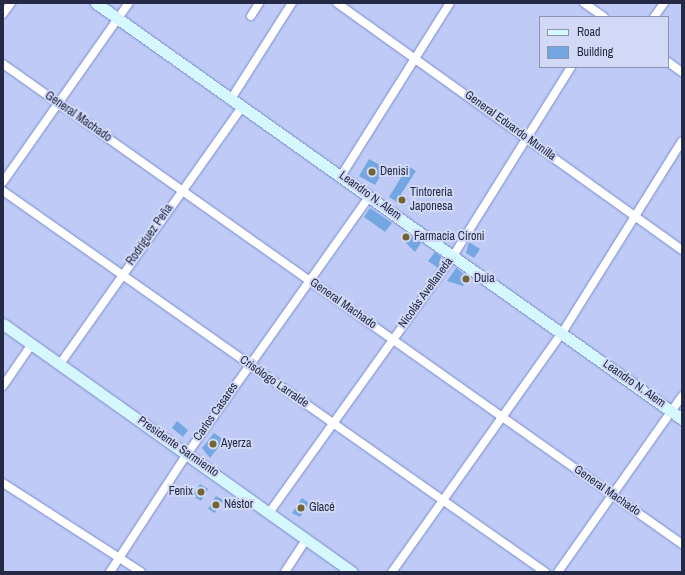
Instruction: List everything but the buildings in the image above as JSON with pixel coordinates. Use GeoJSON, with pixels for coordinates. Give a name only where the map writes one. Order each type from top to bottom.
{"type":"FeatureCollection","features":[{"type":"Feature","properties":{"kind":"street"},"geometry":{"type":"LineString","coordinates":[[3,14],[11,3]]}},
{"type":"Feature","properties":{"kind":"street","name":"Leandro N. Alem"},"geometry":{"type":"LineString","coordinates":[[96,3],[370,196],[682,419]]}},
{"type":"Feature","properties":{"kind":"street"},"geometry":{"type":"LineString","coordinates":[[3,182],[129,3]]}},
{"type":"Feature","properties":{"kind":"street"},"geometry":{"type":"LineString","coordinates":[[251,16],[259,3]]}},
{"type":"Feature","properties":{"kind":"street"},"geometry":{"type":"LineString","coordinates":[[231,99],[292,3]]}},
{"type":"Feature","properties":{"kind":"street","name":"General Eduardo Munilla"},"geometry":{"type":"LineString","coordinates":[[337,3],[682,250]]}},
{"type":"Feature","properties":{"kind":"street"},"geometry":{"type":"LineString","coordinates":[[341,176],[450,3]]}},
{"type":"Feature","properties":{"kind":"street"},"geometry":{"type":"LineString","coordinates":[[584,3],[603,16]]}},
{"type":"Feature","properties":{"kind":"street"},"geometry":{"type":"LineString","coordinates":[[655,16],[664,3]]}},
{"type":"Feature","properties":{"kind":"street"},"geometry":{"type":"LineString","coordinates":[[669,63],[682,72]]}},
{"type":"Feature","properties":{"kind":"street","name":"General Machado"},"geometry":{"type":"LineString","coordinates":[[3,64],[682,544]]}},
{"type":"Feature","properties":{"kind":"street","name":"Nicolás Avellaneda"},"geometry":{"type":"LineString","coordinates":[[269,513],[392,339],[453,256],[571,68]]}},
{"type":"Feature","properties":{"kind":"street","name":"Rodríguez Peña"},"geometry":{"type":"LineString","coordinates":[[60,364],[122,274],[242,107]]}},
{"type":"Feature","properties":{"kind":"street"},"geometry":{"type":"LineString","coordinates":[[392,572],[501,416],[562,333],[682,141]]}},
{"type":"Feature","properties":{"kind":"street","name":"Crisólogo Larralde"},"geometry":{"type":"LineString","coordinates":[[3,191],[546,572]]}},
{"type":"Feature","properties":{"kind":"street","name":"Carlos Casares"},"geometry":{"type":"LineString","coordinates":[[110,572],[187,454],[249,364],[370,196]]}},
{"type":"Feature","properties":{"kind":"street","name":"Presidente Sarmiento"},"geometry":{"type":"LineString","coordinates":[[3,324],[352,572]]}},
{"type":"Feature","properties":{"kind":"street"},"geometry":{"type":"LineString","coordinates":[[3,386],[32,344]]}},
{"type":"Feature","properties":{"kind":"street"},"geometry":{"type":"LineString","coordinates":[[558,572],[682,396]]}},
{"type":"Feature","properties":{"kind":"street"},"geometry":{"type":"LineString","coordinates":[[3,484],[141,572]]}},
{"type":"Feature","properties":{"kind":"street"},"geometry":{"type":"LineString","coordinates":[[284,572],[306,540]]}},
{"type":"Feature","properties":{"kind":"place","name":"Denisi"},"geometry":{"type":"Point","coordinates":[372,172]}},
{"type":"Feature","properties":{"kind":"place","name":"Tintoreria Japonesa"},"geometry":{"type":"Point","coordinates":[402,200]}},
{"type":"Feature","properties":{"kind":"place","name":"Farmacia Cironi"},"geometry":{"type":"Point","coordinates":[406,237]}},
{"type":"Feature","properties":{"kind":"place","name":"Duia"},"geometry":{"type":"Point","coordinates":[466,279]}},
{"type":"Feature","properties":{"kind":"place","name":"Ayerza"},"geometry":{"type":"Point","coordinates":[213,444]}},
{"type":"Feature","properties":{"kind":"place","name":"Fenix"},"geometry":{"type":"Point","coordinates":[201,492]}},
{"type":"Feature","properties":{"kind":"place","name":"Néstor"},"geometry":{"type":"Point","coordinates":[216,505]}},
{"type":"Feature","properties":{"kind":"place","name":"Glacé"},"geometry":{"type":"Point","coordinates":[301,508]}}]}
